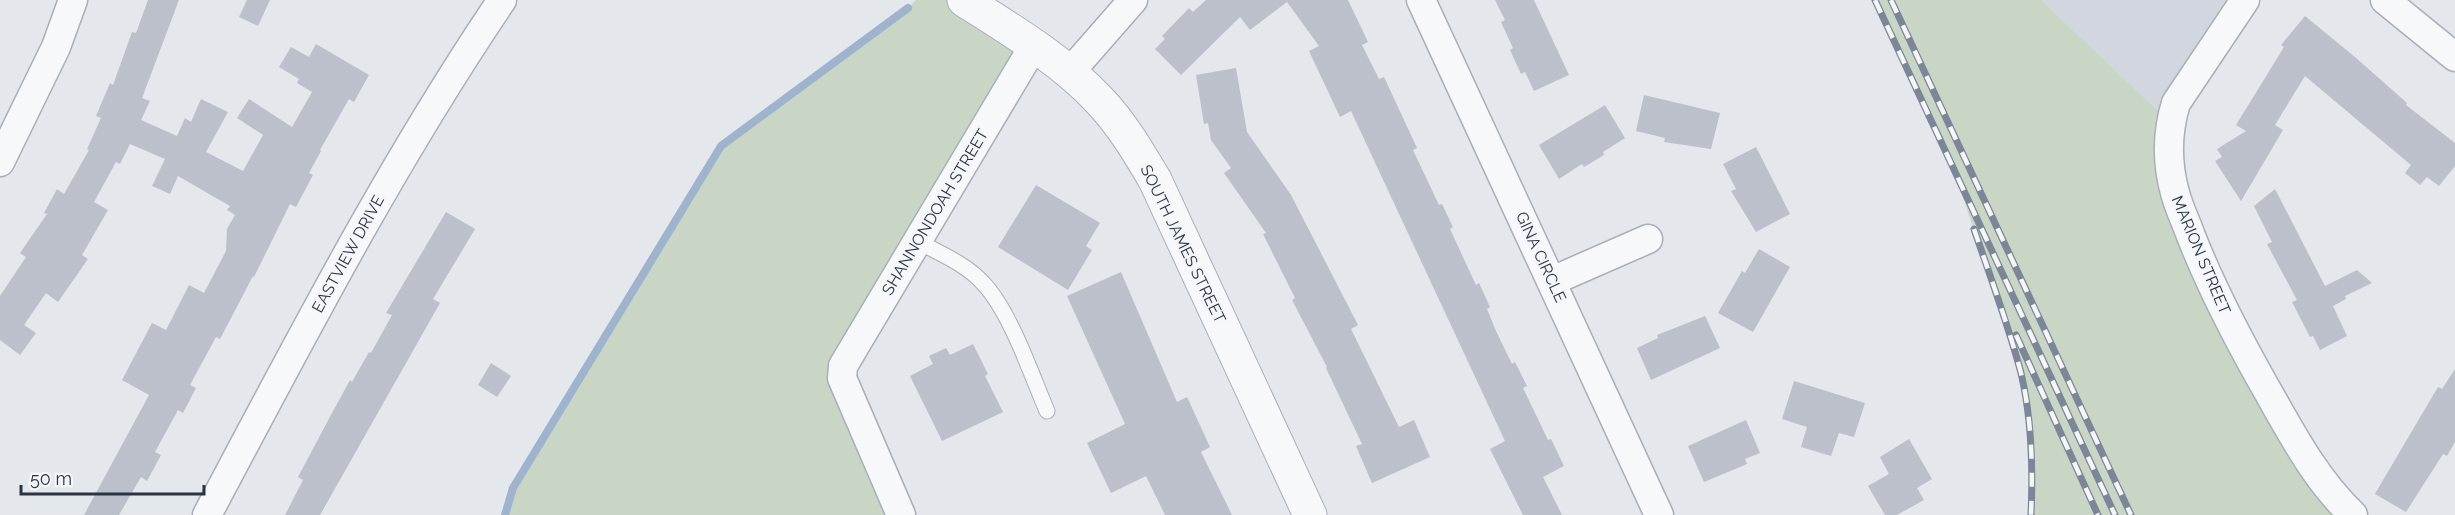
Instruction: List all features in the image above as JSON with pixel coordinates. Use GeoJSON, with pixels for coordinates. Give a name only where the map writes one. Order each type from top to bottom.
{"type":"FeatureCollection","features":[{"type":"Feature","properties":{"kind":"street"},"geometry":{"type":"LineString","coordinates":[[0,162],[56,47],[73,0]]}},
{"type":"Feature","properties":{"kind":"street","name":"EASTVIEW DRIVE"},"geometry":{"type":"LineString","coordinates":[[207,515],[312,317],[389,179],[447,81],[502,0]]}},
{"type":"Feature","properties":{"kind":"street","name":"SOUTH JAMES STREET"},"geometry":{"type":"LineString","coordinates":[[964,0],[1070,72],[1101,102],[1130,139],[1155,180],[1310,515]]}},
{"type":"Feature","properties":{"kind":"street"},"geometry":{"type":"LineString","coordinates":[[1070,72],[1133,0]]}},
{"type":"Feature","properties":{"kind":"street","name":"GINA CIRCLE"},"geometry":{"type":"LineString","coordinates":[[1422,0],[1659,515]]}},
{"type":"Feature","properties":{"kind":"street","name":"MARION STREET"},"geometry":{"type":"LineString","coordinates":[[2245,0],[2176,103],[2170,122],[2169,159],[2175,194],[2203,266],[2235,334],[2296,441],[2324,484],[2353,515]]}},
{"type":"Feature","properties":{"kind":"street"},"geometry":{"type":"LineString","coordinates":[[2385,0],[2455,57]]}},
{"type":"Feature","properties":{"kind":"street","name":"SHANNONDOAH STREET"},"geometry":{"type":"LineString","coordinates":[[901,515],[842,378],[843,366],[1033,47]]}},
{"type":"Feature","properties":{"kind":"street"},"geometry":{"type":"LineString","coordinates":[[1552,281],[1647,239]]}},
{"type":"Feature","properties":{"kind":"lane"},"geometry":{"type":"LineString","coordinates":[[917,241],[962,266],[983,282],[1000,304],[1047,411]]}},
{"type":"Feature","properties":{"kind":"shaded area"},"geometry":{"type":"Polygon","coordinates":[[[2041,0],[2245,0],[2170,122],[2041,0]]]}},
{"type":"Feature","properties":{"kind":"green space"},"geometry":{"type":"Polygon","coordinates":[[[916,0],[965,0],[1033,47],[843,366],[901,515],[505,515],[513,488],[721,146],[906,10],[916,0]]]}},
{"type":"Feature","properties":{"kind":"green space"},"geometry":{"type":"Polygon","coordinates":[[[1875,0],[2041,0],[2170,122],[2203,266],[2353,515],[2028,515],[2032,484],[2030,429],[2021,375],[1953,166],[1875,0]]]}},
{"type":"Feature","properties":{"kind":"building"},"geometry":{"type":"Polygon","coordinates":[[[148,0],[179,0],[142,98],[150,101],[141,120],[177,136],[185,118],[191,122],[201,99],[228,112],[206,152],[243,171],[263,135],[237,118],[249,99],[292,127],[312,92],[297,83],[299,79],[279,67],[291,47],[309,57],[316,44],[369,75],[354,102],[349,99],[320,150],[309,173],[313,175],[296,207],[290,204],[220,339],[216,337],[190,385],[196,388],[183,413],[178,410],[155,452],[161,455],[147,481],[141,477],[119,515],[84,515],[149,395],[122,380],[152,323],[166,330],[189,285],[204,293],[226,251],[227,229],[235,215],[227,210],[230,206],[178,176],[170,194],[152,186],[165,159],[130,144],[120,164],[116,162],[94,202],[108,210],[82,255],[88,259],[58,302],[46,293],[24,325],[36,333],[20,355],[0,340],[0,296],[26,257],[20,253],[47,214],[44,213],[57,189],[64,194],[89,150],[87,149],[101,118],[96,116],[110,83],[113,85],[132,32],[136,33],[148,0]]]}},
{"type":"Feature","properties":{"kind":"building"},"geometry":{"type":"Polygon","coordinates":[[[247,0],[270,0],[258,26],[239,17],[247,0]]]}},
{"type":"Feature","properties":{"kind":"building"},"geometry":{"type":"Polygon","coordinates":[[[1206,0],[1348,0],[1368,42],[1362,45],[1379,79],[1384,77],[1417,148],[1413,150],[1439,205],[1442,204],[1453,227],[1450,229],[1476,285],[1479,283],[1490,307],[1487,309],[1496,331],[1512,364],[1515,362],[1527,386],[1523,388],[1548,440],[1551,439],[1564,466],[1543,477],[1562,515],[1523,515],[1490,449],[1505,441],[1351,111],[1340,117],[1309,51],[1319,46],[1287,2],[1250,30],[1240,17],[1181,75],[1155,49],[1165,39],[1162,36],[1189,8],[1193,12],[1206,0]]]}},
{"type":"Feature","properties":{"kind":"building"},"geometry":{"type":"Polygon","coordinates":[[[1495,0],[1534,0],[1569,75],[1534,91],[1525,72],[1521,74],[1510,50],[1513,48],[1501,22],[1505,20],[1495,0]]]}},
{"type":"Feature","properties":{"kind":"building"},"geometry":{"type":"Polygon","coordinates":[[[2305,16],[2355,57],[2407,103],[2406,105],[2455,143],[2455,166],[2439,186],[2427,177],[2420,185],[2405,173],[2411,165],[2305,76],[2275,125],[2283,130],[2241,201],[2215,161],[2222,157],[2217,149],[2246,131],[2236,125],[2284,47],[2281,45],[2305,16]]]}},
{"type":"Feature","properties":{"kind":"building"},"geometry":{"type":"Polygon","coordinates":[[[1236,68],[1247,132],[1291,195],[1358,325],[1351,329],[1399,427],[1414,420],[1430,457],[1372,483],[1356,446],[1362,444],[1327,367],[1292,300],[1295,298],[1263,234],[1266,233],[1224,173],[1231,168],[1211,140],[1208,123],[1204,124],[1196,75],[1236,68]]]}},
{"type":"Feature","properties":{"kind":"building"},"geometry":{"type":"Polygon","coordinates":[[[1644,95],[1720,113],[1711,149],[1664,142],[1665,138],[1636,131],[1644,95]]]}},
{"type":"Feature","properties":{"kind":"building"},"geometry":{"type":"Polygon","coordinates":[[[1605,105],[1625,138],[1603,152],[1604,155],[1584,167],[1582,164],[1559,179],[1539,145],[1605,105]]]}},
{"type":"Feature","properties":{"kind":"building"},"geometry":{"type":"Polygon","coordinates":[[[1756,147],[1790,214],[1756,232],[1731,191],[1736,189],[1723,164],[1756,147]]]}},
{"type":"Feature","properties":{"kind":"building"},"geometry":{"type":"Polygon","coordinates":[[[1036,185],[1100,223],[1086,246],[1092,250],[1068,290],[998,247],[1036,185]]]}},
{"type":"Feature","properties":{"kind":"building"},"geometry":{"type":"Polygon","coordinates":[[[2275,189],[2325,286],[2357,270],[2372,283],[2345,296],[2346,299],[2333,306],[2347,336],[2320,350],[2313,336],[2310,337],[2292,302],[2297,300],[2267,244],[2272,242],[2254,206],[2275,189]]]}},
{"type":"Feature","properties":{"kind":"building"},"geometry":{"type":"Polygon","coordinates":[[[446,212],[475,229],[433,299],[440,303],[320,515],[285,515],[303,480],[298,477],[332,413],[350,380],[352,382],[369,352],[371,353],[392,315],[386,313],[446,212]]]}},
{"type":"Feature","properties":{"kind":"building"},"geometry":{"type":"Polygon","coordinates":[[[1759,249],[1790,267],[1753,332],[1718,313],[1742,271],[1745,273],[1759,249]]]}},
{"type":"Feature","properties":{"kind":"building"},"geometry":{"type":"Polygon","coordinates":[[[1121,272],[1177,402],[1187,397],[1210,447],[1201,452],[1232,515],[1165,515],[1146,476],[1111,493],[1087,443],[1125,424],[1067,296],[1121,272]]]}},
{"type":"Feature","properties":{"kind":"building"},"geometry":{"type":"Polygon","coordinates":[[[1705,316],[1720,348],[1651,380],[1637,348],[1658,338],[1657,335],[1705,316]]]}},
{"type":"Feature","properties":{"kind":"building"},"geometry":{"type":"Polygon","coordinates":[[[973,344],[988,374],[985,376],[1003,412],[942,441],[910,376],[933,364],[929,356],[946,348],[950,355],[973,344]]]}},
{"type":"Feature","properties":{"kind":"building"},"geometry":{"type":"Polygon","coordinates":[[[491,363],[511,376],[497,397],[478,385],[491,363]]]}},
{"type":"Feature","properties":{"kind":"building"},"geometry":{"type":"Polygon","coordinates":[[[2455,369],[2455,442],[2447,456],[2443,454],[2406,512],[2375,494],[2438,387],[2442,389],[2455,369]]]}},
{"type":"Feature","properties":{"kind":"building"},"geometry":{"type":"Polygon","coordinates":[[[1794,381],[1865,403],[1854,437],[1839,433],[1831,456],[1801,447],[1807,427],[1782,419],[1794,381]]]}},
{"type":"Feature","properties":{"kind":"building"},"geometry":{"type":"Polygon","coordinates":[[[1746,420],[1760,453],[1745,459],[1747,464],[1704,482],[1688,446],[1746,420]]]}},
{"type":"Feature","properties":{"kind":"building"},"geometry":{"type":"Polygon","coordinates":[[[1909,439],[1932,479],[1917,488],[1924,500],[1897,515],[1885,515],[1868,486],[1889,474],[1880,457],[1909,439]]]}},
{"type":"Feature","properties":{"kind":"waterway"},"geometry":{"type":"LineString","coordinates":[[505,515],[513,488],[721,146],[908,8]]}},
{"type":"Feature","properties":{"kind":"railway"},"geometry":{"type":"LineString","coordinates":[[1875,0],[2115,515]]}},
{"type":"Feature","properties":{"kind":"railway"},"geometry":{"type":"LineString","coordinates":[[1891,0],[2131,515]]}},
{"type":"Feature","properties":{"kind":"railway"},"geometry":{"type":"LineString","coordinates":[[1974,229],[2010,336],[2025,390],[2031,444],[2031,515]]}},
{"type":"Feature","properties":{"kind":"railway"},"geometry":{"type":"LineString","coordinates":[[2016,335],[2098,515]]}}]}
